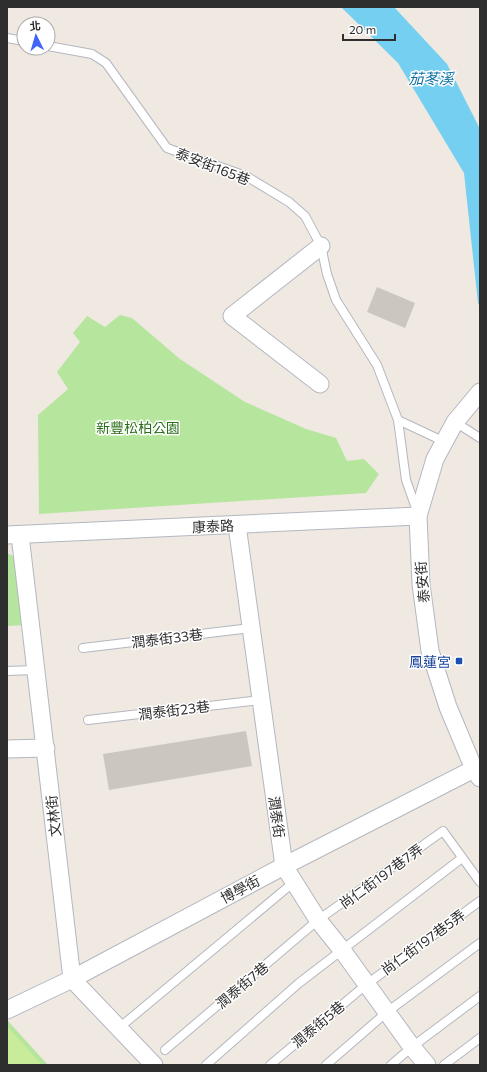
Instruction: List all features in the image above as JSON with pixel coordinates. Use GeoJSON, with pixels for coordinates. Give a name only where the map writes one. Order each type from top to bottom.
{"type":"FeatureCollection","features":[{"type":"Feature","properties":{"kind":"street"},"geometry":{"type":"LineString","coordinates":[[320,384],[232,316],[321,246]]}},
{"type":"Feature","properties":{"kind":"street","name":"泰安街"},"geometry":{"type":"LineString","coordinates":[[478,771],[448,707],[430,651],[421,584],[418,516],[435,459],[455,422],[480,392]]}},
{"type":"Feature","properties":{"kind":"street","name":"康泰路"},"geometry":{"type":"LineString","coordinates":[[14,535],[418,516]]}},
{"type":"Feature","properties":{"kind":"street","name":"潤泰街"},"geometry":{"type":"LineString","coordinates":[[237,525],[284,866],[318,920],[427,1065]]}},
{"type":"Feature","properties":{"kind":"street","name":"文林街"},"geometry":{"type":"LineString","coordinates":[[14,535],[46,748],[72,979]]}},
{"type":"Feature","properties":{"kind":"street"},"geometry":{"type":"LineString","coordinates":[[7,749],[46,748]]}},
{"type":"Feature","properties":{"kind":"street","name":"博學街"},"geometry":{"type":"LineString","coordinates":[[7,1010],[72,979],[284,866],[478,771]]}},
{"type":"Feature","properties":{"kind":"street"},"geometry":{"type":"LineString","coordinates":[[72,979],[154,1065]]}},
{"type":"Feature","properties":{"kind":"lane","name":"泰安街165巷"},"geometry":{"type":"LineString","coordinates":[[56,47],[92,54],[106,63],[167,148],[246,176],[290,202],[305,216],[321,246],[327,274],[336,300],[378,365],[398,420],[406,480],[418,516]]}},
{"type":"Feature","properties":{"kind":"lane"},"geometry":{"type":"LineString","coordinates":[[398,420],[445,442]]}},
{"type":"Feature","properties":{"kind":"lane"},"geometry":{"type":"LineString","coordinates":[[455,422],[480,438]]}},
{"type":"Feature","properties":{"kind":"lane","name":"潤泰街33巷"},"geometry":{"type":"LineString","coordinates":[[83,648],[251,628]]}},
{"type":"Feature","properties":{"kind":"lane"},"geometry":{"type":"LineString","coordinates":[[7,671],[35,670]]}},
{"type":"Feature","properties":{"kind":"lane","name":"潤泰街23巷"},"geometry":{"type":"LineString","coordinates":[[88,720],[261,700]]}},
{"type":"Feature","properties":{"kind":"lane","name":"尚仁街197巷7弄"},"geometry":{"type":"LineString","coordinates":[[318,920],[443,831],[462,858]]}},
{"type":"Feature","properties":{"kind":"lane"},"geometry":{"type":"LineString","coordinates":[[206,1065],[299,983],[462,858],[480,882]]}},
{"type":"Feature","properties":{"kind":"lane"},"geometry":{"type":"LineString","coordinates":[[119,1028],[294,882]]}},
{"type":"Feature","properties":{"kind":"lane","name":"尚仁街197巷5弄"},"geometry":{"type":"LineString","coordinates":[[366,984],[480,901]]}},
{"type":"Feature","properties":{"kind":"lane","name":"潤泰街7巷"},"geometry":{"type":"LineString","coordinates":[[165,1050],[318,920]]}},
{"type":"Feature","properties":{"kind":"lane"},"geometry":{"type":"LineString","coordinates":[[326,1065],[387,1012],[480,943]]}},
{"type":"Feature","properties":{"kind":"lane","name":"潤泰街5巷"},"geometry":{"type":"LineString","coordinates":[[270,1065],[366,984]]}},
{"type":"Feature","properties":{"kind":"lane"},"geometry":{"type":"LineString","coordinates":[[391,1065],[412,1047],[480,996]]}},
{"type":"Feature","properties":{"kind":"lane"},"geometry":{"type":"LineString","coordinates":[[444,1065],[480,1038]]}},
{"type":"Feature","properties":{"kind":"green space","name":"新豐松柏公園"},"geometry":{"type":"Polygon","coordinates":[[[120,315],[132,318],[180,359],[245,402],[306,429],[336,438],[347,461],[364,459],[379,474],[366,493],[39,514],[38,415],[68,389],[57,372],[80,342],[73,333],[87,316],[105,327],[120,315]]]}},
{"type":"Feature","properties":{"kind":"green space"},"geometry":{"type":"Polygon","coordinates":[[[7,553],[15,557],[26,625],[7,626],[7,553]]]}},
{"type":"Feature","properties":{"kind":"green space"},"geometry":{"type":"Polygon","coordinates":[[[7,1020],[48,1065],[7,1065],[7,1020]]]}},
{"type":"Feature","properties":{"kind":"green space"},"geometry":{"type":"Polygon","coordinates":[[[7,1026],[42,1065],[9,1065],[7,1062],[7,1026]]]}},
{"type":"Feature","properties":{"kind":"water","name":"茄苳溪"},"geometry":{"type":"Polygon","coordinates":[[[341,7],[394,7],[447,64],[480,129],[480,306],[478,303],[464,173],[398,63],[341,7]]]}},
{"type":"Feature","properties":{"kind":"building"},"geometry":{"type":"Polygon","coordinates":[[[377,287],[415,303],[405,328],[367,312],[377,287]]]}},
{"type":"Feature","properties":{"kind":"building"},"geometry":{"type":"Polygon","coordinates":[[[246,731],[252,766],[109,790],[103,754],[246,731]]]}},
{"type":"Feature","properties":{"kind":"place","name":"鳳蓮宮"},"geometry":{"type":"Point","coordinates":[459,661]}}]}
